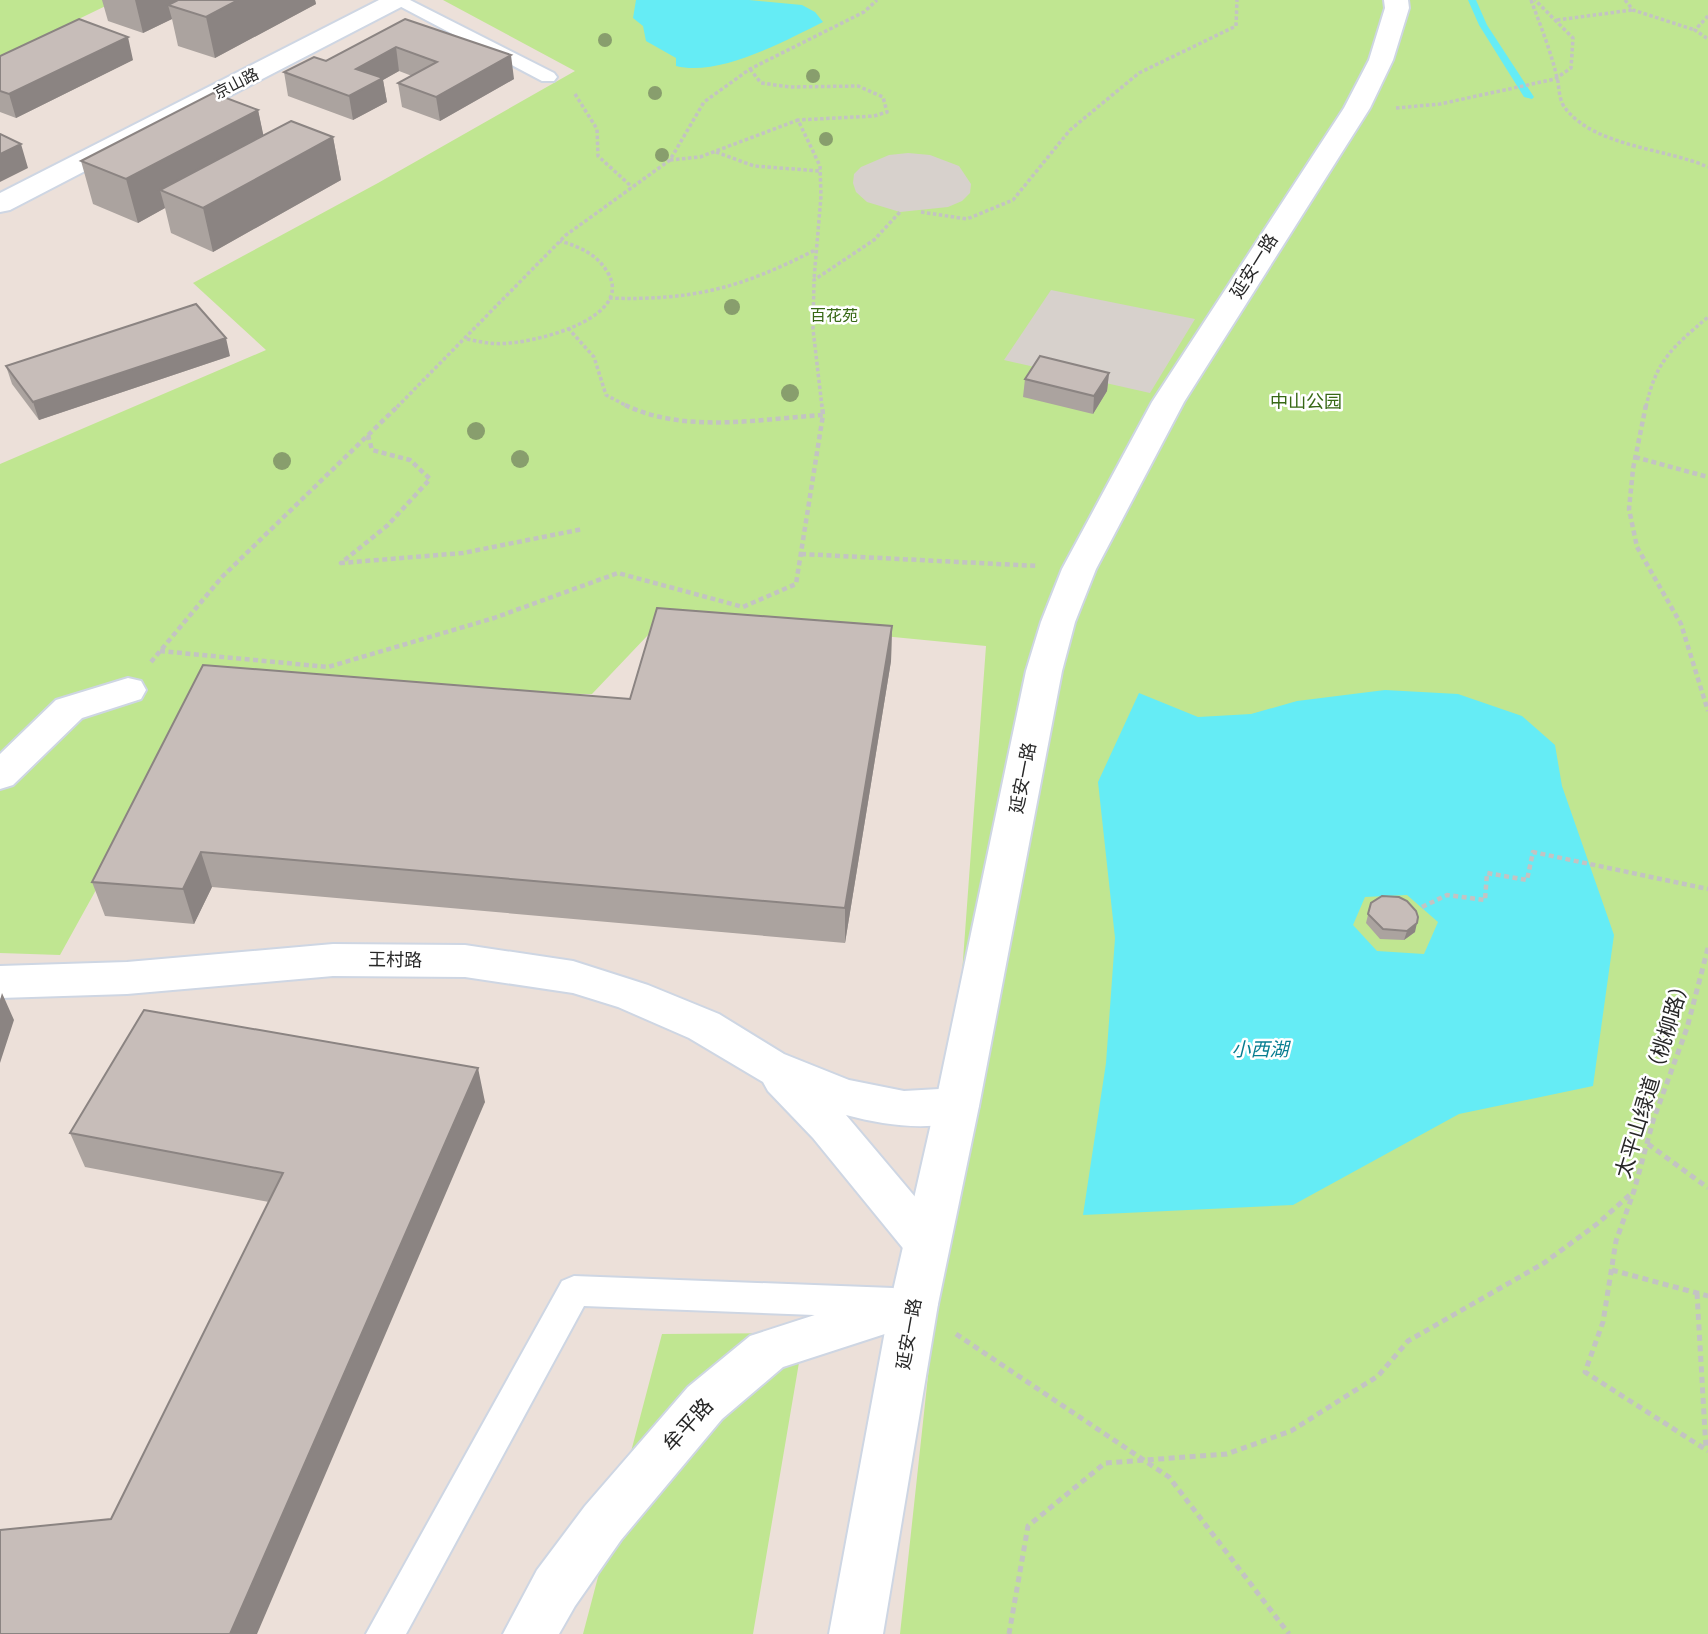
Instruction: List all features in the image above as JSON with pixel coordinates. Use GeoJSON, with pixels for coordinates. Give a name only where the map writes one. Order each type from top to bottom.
{"type":"FeatureCollection","features":[{"type":"Feature","properties":{"kind":"main road","name":"京山路"},"geometry":{"type":"LineString","coordinates":[[0,204],[397,0]]}},
{"type":"Feature","properties":{"kind":"main road","name":"延安一路"},"geometry":{"type":"LineString","coordinates":[[856,1634],[914,1304],[957,1106],[1044,670],[1058,622],[1079,569],[1168,402],[1357,108],[1381,60],[1397,8],[1396,0]]}},
{"type":"Feature","properties":{"kind":"main road"},"geometry":{"type":"LineString","coordinates":[[0,776],[69,709],[128,690]]}},
{"type":"Feature","properties":{"kind":"main road","name":"王村路"},"geometry":{"type":"LineString","coordinates":[[0,982],[127,978],[333,960],[465,961],[573,977],[633,996],[704,1026],[769,1066],[839,1095],[870,1104],[904,1108],[957,1106]]}},
{"type":"Feature","properties":{"kind":"main road","name":"王村路"},"geometry":{"type":"LineString","coordinates":[[769,1066],[829,1125],[927,1244]]}},
{"type":"Feature","properties":{"kind":"main road","name":"牟平路"},"geometry":{"type":"LineString","coordinates":[[530,1634],[556,1588],[603,1523],[705,1403],[766,1352],[914,1304]]}},
{"type":"Feature","properties":{"kind":"lane"},"geometry":{"type":"LineString","coordinates":[[397,0],[548,77]]}},
{"type":"Feature","properties":{"kind":"lane"},"geometry":{"type":"LineString","coordinates":[[385,1634],[574,1291],[914,1304]]}},
{"type":"Feature","properties":{"kind":"path"},"geometry":{"type":"LineString","coordinates":[[128,690],[222,577],[467,339],[560,241],[670,160],[704,102],[750,69],[864,12],[877,0]]}},
{"type":"Feature","properties":{"kind":"path"},"geometry":{"type":"LineString","coordinates":[[921,212],[967,219],[1013,200],[1070,130],[1139,73],[1236,26],[1237,0]]}},
{"type":"Feature","properties":{"kind":"path"},"geometry":{"type":"LineString","coordinates":[[1440,104],[1555,79],[1571,68],[1573,38],[1533,0]]}},
{"type":"Feature","properties":{"kind":"path"},"geometry":{"type":"LineString","coordinates":[[1533,0],[1553,60],[1563,107],[1591,130],[1630,144],[1685,156],[1708,167]]}},
{"type":"Feature","properties":{"kind":"path"},"geometry":{"type":"LineString","coordinates":[[1625,0],[1633,10]]}},
{"type":"Feature","properties":{"kind":"path"},"geometry":{"type":"LineString","coordinates":[[1557,20],[1633,10],[1695,30],[1708,38]]}},
{"type":"Feature","properties":{"kind":"path"},"geometry":{"type":"LineString","coordinates":[[1695,30],[1708,16]]}},
{"type":"Feature","properties":{"kind":"path"},"geometry":{"type":"LineString","coordinates":[[670,160],[701,158],[798,120],[874,116],[887,112],[883,97],[858,86],[790,87],[761,83],[750,69]]}},
{"type":"Feature","properties":{"kind":"path"},"geometry":{"type":"LineString","coordinates":[[548,77],[578,96],[597,129],[598,156],[632,187]]}},
{"type":"Feature","properties":{"kind":"path"},"geometry":{"type":"LineString","coordinates":[[160,651],[328,667],[494,618],[618,573],[743,607],[796,584],[823,415],[813,328],[821,196],[820,171],[798,120]]}},
{"type":"Feature","properties":{"kind":"path"},"geometry":{"type":"LineString","coordinates":[[715,152],[754,166],[820,171]]}},
{"type":"Feature","properties":{"kind":"path"},"geometry":{"type":"LineString","coordinates":[[814,280],[874,240],[900,212]]}},
{"type":"Feature","properties":{"kind":"path"},"geometry":{"type":"LineString","coordinates":[[467,339],[494,344],[530,341],[569,328],[592,316],[608,303],[613,282],[606,265],[585,248],[560,241]]}},
{"type":"Feature","properties":{"kind":"path"},"geometry":{"type":"LineString","coordinates":[[609,298],[644,300],[710,295],[749,283],[816,250]]}},
{"type":"Feature","properties":{"kind":"path"},"geometry":{"type":"LineString","coordinates":[[1708,317],[1670,349],[1651,383],[1635,457],[1629,509],[1637,547],[1681,624],[1708,711]]}},
{"type":"Feature","properties":{"kind":"path"},"geometry":{"type":"LineString","coordinates":[[569,328],[590,347],[601,368],[606,395],[628,408],[658,418],[697,421],[823,415]]}},
{"type":"Feature","properties":{"kind":"path"},"geometry":{"type":"LineString","coordinates":[[368,434],[372,450],[410,460],[430,479],[388,525],[341,563],[407,561],[473,554],[583,529]]}},
{"type":"Feature","properties":{"kind":"path"},"geometry":{"type":"LineString","coordinates":[[1635,457],[1708,478]]}},
{"type":"Feature","properties":{"kind":"path"},"geometry":{"type":"LineString","coordinates":[[801,554],[1079,569]]}},
{"type":"Feature","properties":{"kind":"path"},"geometry":{"type":"LineString","coordinates":[[1422,907],[1447,895],[1485,900],[1487,873],[1527,880],[1533,852],[1708,888]]}},
{"type":"Feature","properties":{"kind":"path","name":"太平山绿道（桃柳路）"},"geometry":{"type":"LineString","coordinates":[[1009,1634],[1028,1525],[1100,1465],[1227,1454],[1291,1431],[1378,1376],[1408,1340],[1544,1263],[1597,1224],[1634,1191],[1653,1121],[1687,1028],[1708,948]]}},
{"type":"Feature","properties":{"kind":"path"},"geometry":{"type":"LineString","coordinates":[[1648,1143],[1708,1188]]}},
{"type":"Feature","properties":{"kind":"path"},"geometry":{"type":"LineString","coordinates":[[1634,1191],[1616,1241],[1603,1322],[1585,1372],[1707,1451]]}},
{"type":"Feature","properties":{"kind":"path"},"geometry":{"type":"LineString","coordinates":[[1612,1270],[1708,1296]]}},
{"type":"Feature","properties":{"kind":"path"},"geometry":{"type":"LineString","coordinates":[[1697,1293],[1707,1451]]}},
{"type":"Feature","properties":{"kind":"path"},"geometry":{"type":"LineString","coordinates":[[914,1304],[1169,1477],[1289,1634]]}},
{"type":"Feature","properties":{"kind":"green space"},"geometry":{"type":"Polygon","coordinates":[[[0,0],[118,0],[0,57],[0,0]]]}},
{"type":"Feature","properties":{"kind":"green space","name":"中山公园"},"geometry":{"type":"Polygon","coordinates":[[[443,0],[1708,0],[1708,1634],[900,1634],[942,1247],[986,646],[667,615],[592,694],[206,691],[60,955],[0,953],[0,464],[266,350],[193,283],[378,183],[575,71],[443,0]]]}},
{"type":"Feature","properties":{"kind":"green space"},"geometry":{"type":"Polygon","coordinates":[[[804,1333],[753,1634],[583,1634],[662,1334],[804,1333]]]}},
{"type":"Feature","properties":{"kind":"shaded area"},"geometry":{"type":"Polygon","coordinates":[[[889,155],[930,155],[959,166],[971,184],[970,193],[962,201],[948,207],[900,212],[867,202],[856,192],[854,174],[861,167],[889,155]]]}},
{"type":"Feature","properties":{"kind":"shaded area"},"geometry":{"type":"Polygon","coordinates":[[[1051,290],[1195,319],[1150,393],[1004,360],[1051,290]]]}},
{"type":"Feature","properties":{"kind":"water"},"geometry":{"type":"Polygon","coordinates":[[[636,0],[749,0],[802,5],[815,12],[823,22],[731,62],[693,68],[676,66],[676,58],[646,41],[643,26],[633,18],[636,0]]]}},
{"type":"Feature","properties":{"kind":"water","name":"小西湖"},"geometry":{"type":"Polygon","coordinates":[[[1385,690],[1458,694],[1522,716],[1555,745],[1562,786],[1614,935],[1593,1086],[1459,1114],[1293,1205],[1083,1215],[1106,1063],[1115,938],[1098,782],[1139,693],[1198,717],[1251,714],[1297,701],[1385,690]],[[1407,895],[1365,897],[1353,925],[1377,951],[1424,954],[1438,922],[1407,895]]]}},
{"type":"Feature","properties":{"kind":"building"},"geometry":{"type":"Polygon","coordinates":[[[178,0],[238,0],[206,17],[168,5],[178,0]]]}},
{"type":"Feature","properties":{"kind":"building"},"geometry":{"type":"Polygon","coordinates":[[[79,19],[128,37],[9,94],[0,91],[0,56],[79,19]]]}},
{"type":"Feature","properties":{"kind":"building"},"geometry":{"type":"Polygon","coordinates":[[[405,19],[511,55],[436,97],[398,83],[437,62],[396,47],[356,69],[383,78],[349,96],[284,72],[314,57],[326,61],[405,19]]]}},
{"type":"Feature","properties":{"kind":"building"},"geometry":{"type":"Polygon","coordinates":[[[213,93],[258,110],[126,179],[81,161],[213,93]]]}},
{"type":"Feature","properties":{"kind":"building"},"geometry":{"type":"Polygon","coordinates":[[[291,121],[333,137],[203,208],[160,190],[291,121]]]}},
{"type":"Feature","properties":{"kind":"building"},"geometry":{"type":"Polygon","coordinates":[[[0,134],[21,144],[0,154],[0,134]]]}},
{"type":"Feature","properties":{"kind":"building"},"geometry":{"type":"Polygon","coordinates":[[[196,304],[226,338],[33,402],[6,366],[196,304]]]}},
{"type":"Feature","properties":{"kind":"building"},"geometry":{"type":"Polygon","coordinates":[[[1040,356],[1109,373],[1094,396],[1025,379],[1040,356]]]}},
{"type":"Feature","properties":{"kind":"building"},"geometry":{"type":"Polygon","coordinates":[[[657,608],[892,626],[845,908],[201,852],[183,889],[92,882],[203,665],[630,699],[657,608]]]}},
{"type":"Feature","properties":{"kind":"building"},"geometry":{"type":"Polygon","coordinates":[[[1382,896],[1399,897],[1407,901],[1416,911],[1417,923],[1407,931],[1383,929],[1368,914],[1371,903],[1382,896]]]}},
{"type":"Feature","properties":{"kind":"building"},"geometry":{"type":"Polygon","coordinates":[[[144,1010],[478,1068],[230,1634],[0,1634],[0,1530],[111,1519],[283,1173],[70,1133],[144,1010]]]}},
{"type":"Feature","properties":{"kind":"waterway"},"geometry":{"type":"LineString","coordinates":[[1472,0],[1483,25],[1529,97]]}},
{"type":"Feature","properties":{"kind":"park label","name":"百花苑"},"geometry":{"type":"Point","coordinates":[834,315]}}]}
